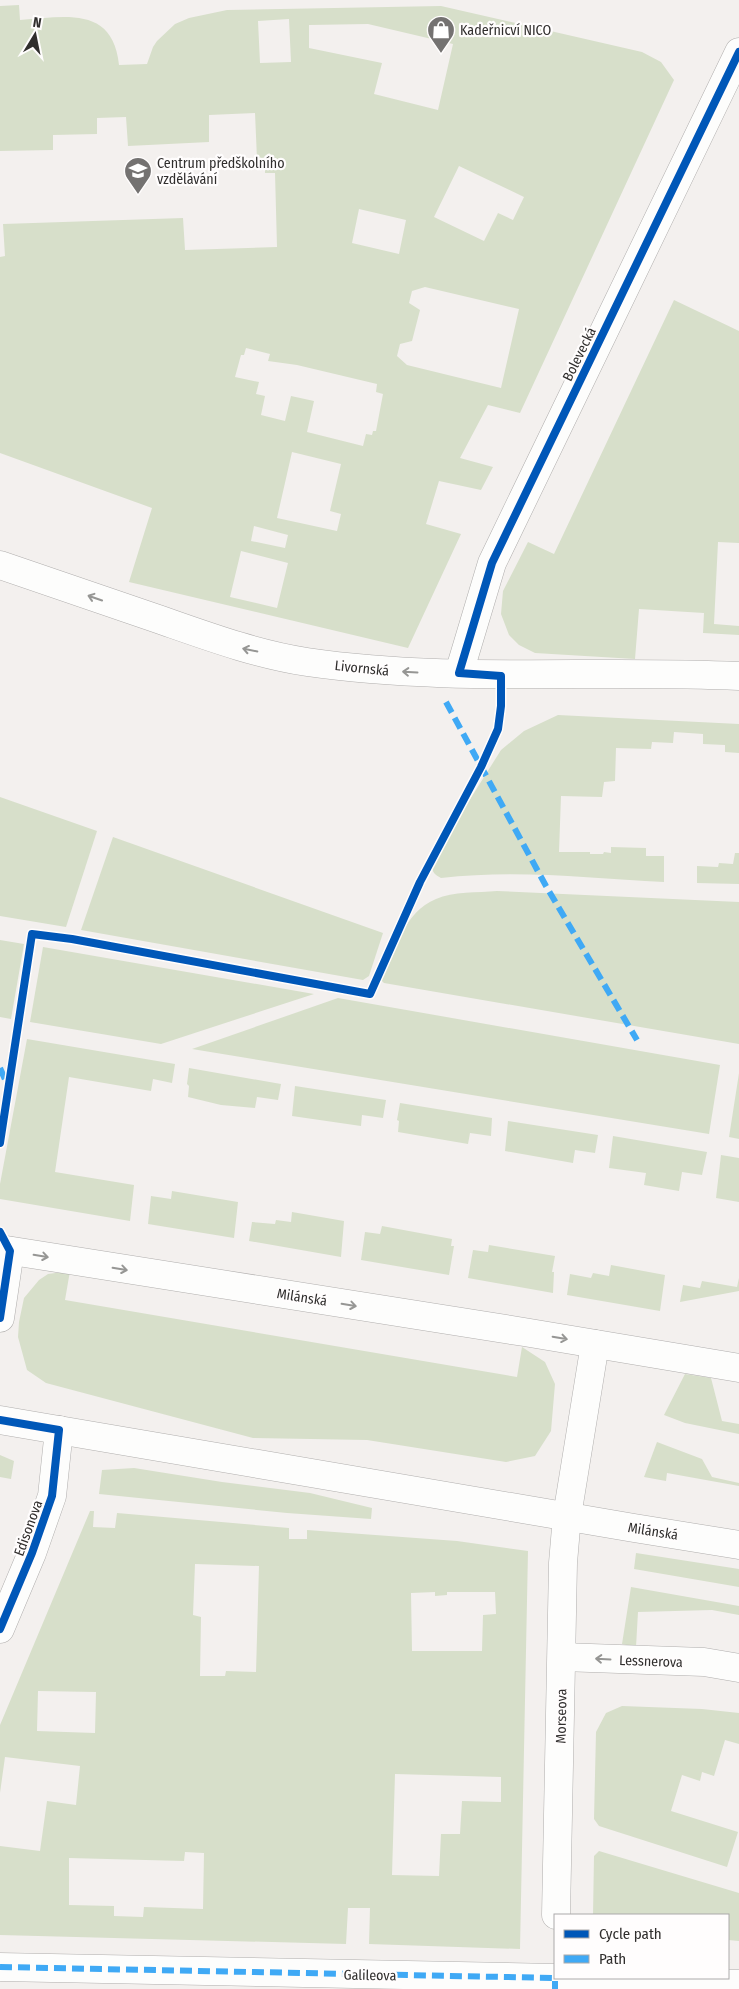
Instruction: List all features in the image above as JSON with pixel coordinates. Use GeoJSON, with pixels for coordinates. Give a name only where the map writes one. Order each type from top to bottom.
{"type":"FeatureCollection","features":[{"type":"Feature","properties":{"kind":"street","name":"Bolevecká"},"geometry":{"type":"LineString","coordinates":[[459,673],[492,563],[739,52]]}},
{"type":"Feature","properties":{"kind":"street","name":"Livornská"},"geometry":{"type":"LineString","coordinates":[[0,565],[242,648],[306,662],[368,669],[501,676],[688,673],[739,676]]}},
{"type":"Feature","properties":{"kind":"street","name":"Milánská"},"geometry":{"type":"LineString","coordinates":[[0,1318],[5,1250],[739,1368]]}},
{"type":"Feature","properties":{"kind":"street"},"geometry":{"type":"LineString","coordinates":[[567,1516],[595,1344]]}},
{"type":"Feature","properties":{"kind":"street","name":"Milánská"},"geometry":{"type":"LineString","coordinates":[[0,1420],[739,1544]]}},
{"type":"Feature","properties":{"kind":"street","name":"Edisonova"},"geometry":{"type":"LineString","coordinates":[[0,1629],[32,1553],[52,1496],[59,1430]]}},
{"type":"Feature","properties":{"kind":"street","name":"Morseova"},"geometry":{"type":"LineString","coordinates":[[556,1914],[563,1563],[567,1516]]}},
{"type":"Feature","properties":{"kind":"street","name":"Lessnerova"},"geometry":{"type":"LineString","coordinates":[[562,1657],[704,1662],[739,1668]]}},
{"type":"Feature","properties":{"kind":"street","name":"Galileova"},"geometry":{"type":"LineString","coordinates":[[0,1967],[739,1984]]}},
{"type":"Feature","properties":{"kind":"green space"},"geometry":{"type":"Polygon","coordinates":[[[19,5],[20,20],[69,17],[84,19],[97,24],[107,32],[115,46],[119,65],[147,64],[157,41],[175,24],[189,18],[227,10],[441,6],[642,52],[661,62],[674,80],[520,413],[488,405],[460,458],[493,467],[481,490],[439,481],[426,524],[461,534],[408,648],[129,582],[152,508],[0,453],[0,257],[5,256],[3,224],[183,218],[185,250],[277,247],[275,173],[265,173],[265,165],[268,165],[268,158],[257,159],[255,113],[209,115],[209,142],[128,146],[126,117],[97,118],[97,134],[53,135],[53,150],[0,151],[0,6],[19,5]],[[289,19],[258,21],[260,63],[291,62],[289,19]],[[368,24],[309,25],[309,48],[382,63],[374,94],[438,110],[453,44],[368,24]],[[459,166],[434,217],[484,241],[498,213],[513,220],[524,197],[459,166]],[[359,209],[352,243],[399,254],[406,220],[359,209]],[[425,287],[412,291],[409,303],[420,310],[412,341],[400,344],[397,356],[407,365],[501,388],[519,309],[425,287]],[[246,348],[244,355],[241,355],[235,377],[259,382],[256,394],[265,396],[261,415],[285,421],[291,396],[314,401],[307,432],[363,446],[366,434],[372,435],[373,431],[376,431],[383,394],[376,392],[377,384],[297,365],[268,361],[270,354],[246,348]],[[292,452],[277,518],[337,531],[341,514],[330,511],[341,464],[292,452]],[[254,526],[251,541],[285,548],[288,535],[254,526]],[[241,551],[230,597],[277,608],[288,563],[241,551]]]}},
{"type":"Feature","properties":{"kind":"green space"},"geometry":{"type":"Polygon","coordinates":[[[674,300],[739,331],[739,543],[718,542],[714,624],[739,626],[739,635],[703,633],[704,613],[639,609],[635,659],[535,653],[519,645],[509,635],[501,614],[503,591],[528,542],[554,554],[674,300]]]}},
{"type":"Feature","properties":{"kind":"green space"},"geometry":{"type":"Polygon","coordinates":[[[558,715],[739,724],[739,753],[725,752],[725,745],[703,744],[703,734],[674,732],[673,743],[652,742],[651,749],[616,748],[615,781],[604,782],[602,797],[561,796],[559,852],[603,854],[604,852],[611,853],[611,847],[646,848],[646,856],[664,856],[664,882],[524,874],[469,875],[441,878],[437,876],[433,872],[432,866],[447,836],[501,750],[524,731],[558,715]]]}},
{"type":"Feature","properties":{"kind":"green space"},"geometry":{"type":"Polygon","coordinates":[[[0,797],[97,831],[66,927],[0,916],[0,797]]]}},
{"type":"Feature","properties":{"kind":"green space"},"geometry":{"type":"Polygon","coordinates":[[[113,837],[383,933],[369,976],[363,980],[81,930],[113,837]]]}},
{"type":"Feature","properties":{"kind":"green space"},"geometry":{"type":"Polygon","coordinates":[[[735,853],[739,853],[739,884],[697,883],[697,866],[718,867],[719,863],[733,864],[735,853]]]}},
{"type":"Feature","properties":{"kind":"green space"},"geometry":{"type":"Polygon","coordinates":[[[497,891],[739,902],[739,1044],[384,983],[381,980],[401,934],[416,913],[425,905],[443,896],[497,891]]]}},
{"type":"Feature","properties":{"kind":"green space"},"geometry":{"type":"Polygon","coordinates":[[[0,940],[24,944],[11,1019],[0,1017],[0,940]]]}},
{"type":"Feature","properties":{"kind":"green space"},"geometry":{"type":"Polygon","coordinates":[[[43,947],[314,994],[161,1044],[30,1022],[43,947]]]}},
{"type":"Feature","properties":{"kind":"green space"},"geometry":{"type":"Polygon","coordinates":[[[338,998],[720,1065],[709,1134],[192,1049],[338,998]]]}},
{"type":"Feature","properties":{"kind":"green space"},"geometry":{"type":"Polygon","coordinates":[[[27,1039],[175,1064],[172,1083],[153,1079],[151,1091],[69,1077],[55,1172],[134,1185],[130,1221],[0,1199],[0,1184],[27,1039]]]}},
{"type":"Feature","properties":{"kind":"green space"},"geometry":{"type":"Polygon","coordinates":[[[189,1068],[281,1084],[278,1100],[257,1097],[255,1108],[221,1105],[188,1097],[189,1068]]]}},
{"type":"Feature","properties":{"kind":"green space"},"geometry":{"type":"Polygon","coordinates":[[[739,1073],[739,1139],[729,1137],[739,1073]]]}},
{"type":"Feature","properties":{"kind":"green space"},"geometry":{"type":"Polygon","coordinates":[[[295,1086],[386,1100],[383,1118],[362,1115],[361,1126],[292,1116],[295,1086]]]}},
{"type":"Feature","properties":{"kind":"green space"},"geometry":{"type":"Polygon","coordinates":[[[400,1103],[492,1118],[491,1136],[470,1133],[468,1144],[398,1132],[399,1121],[397,1120],[400,1103]]]}},
{"type":"Feature","properties":{"kind":"green space"},"geometry":{"type":"Polygon","coordinates":[[[508,1121],[598,1135],[595,1153],[575,1150],[573,1163],[505,1151],[508,1121]]]}},
{"type":"Feature","properties":{"kind":"green space"},"geometry":{"type":"Polygon","coordinates":[[[613,1136],[707,1152],[702,1175],[682,1172],[679,1191],[644,1185],[646,1173],[609,1168],[613,1136]]]}},
{"type":"Feature","properties":{"kind":"green space"},"geometry":{"type":"Polygon","coordinates":[[[721,1155],[739,1158],[739,1202],[716,1198],[721,1155]]]}},
{"type":"Feature","properties":{"kind":"green space"},"geometry":{"type":"Polygon","coordinates":[[[172,1191],[238,1202],[234,1238],[148,1224],[151,1196],[171,1199],[172,1191]]]}},
{"type":"Feature","properties":{"kind":"green space"},"geometry":{"type":"Polygon","coordinates":[[[292,1212],[344,1221],[341,1257],[249,1241],[252,1222],[275,1224],[276,1220],[291,1222],[292,1212]]]}},
{"type":"Feature","properties":{"kind":"green space"},"geometry":{"type":"Polygon","coordinates":[[[382,1226],[452,1239],[451,1246],[454,1246],[449,1275],[361,1260],[365,1232],[380,1234],[382,1226]]]}},
{"type":"Feature","properties":{"kind":"green space"},"geometry":{"type":"Polygon","coordinates":[[[489,1245],[555,1256],[552,1272],[554,1272],[553,1293],[468,1278],[473,1250],[488,1252],[489,1245]]]}},
{"type":"Feature","properties":{"kind":"green space"},"geometry":{"type":"Polygon","coordinates":[[[611,1265],[665,1275],[660,1311],[567,1295],[570,1274],[591,1278],[593,1273],[609,1276],[611,1265]]]}},
{"type":"Feature","properties":{"kind":"green space"},"geometry":{"type":"Polygon","coordinates":[[[70,1271],[65,1300],[517,1377],[522,1347],[545,1362],[555,1384],[551,1431],[535,1456],[506,1462],[367,1440],[253,1438],[46,1383],[27,1370],[18,1337],[24,1298],[39,1280],[48,1274],[70,1271]]]}},
{"type":"Feature","properties":{"kind":"green space"},"geometry":{"type":"Polygon","coordinates":[[[739,1278],[739,1291],[680,1302],[683,1285],[700,1288],[702,1281],[737,1287],[739,1278]]]}},
{"type":"Feature","properties":{"kind":"green space"},"geometry":{"type":"Polygon","coordinates":[[[685,1374],[711,1378],[722,1421],[739,1424],[739,1434],[685,1423],[664,1415],[685,1374]]]}},
{"type":"Feature","properties":{"kind":"green space"},"geometry":{"type":"Polygon","coordinates":[[[657,1442],[702,1459],[712,1477],[739,1483],[739,1486],[667,1473],[666,1481],[644,1477],[657,1442]]]}},
{"type":"Feature","properties":{"kind":"green space"},"geometry":{"type":"Polygon","coordinates":[[[0,1455],[14,1461],[11,1479],[0,1477],[0,1455]]]}},
{"type":"Feature","properties":{"kind":"green space"},"geometry":{"type":"Polygon","coordinates":[[[134,1468],[310,1493],[372,1508],[371,1519],[287,1513],[99,1494],[102,1470],[134,1468]]]}},
{"type":"Feature","properties":{"kind":"green space"},"geometry":{"type":"Polygon","coordinates":[[[90,1511],[94,1511],[93,1527],[115,1528],[117,1513],[289,1528],[289,1539],[307,1539],[307,1530],[457,1541],[528,1551],[520,1949],[369,1944],[370,1908],[348,1908],[346,1944],[0,1935],[0,1846],[40,1851],[47,1801],[76,1805],[80,1766],[5,1757],[0,1793],[0,1725],[90,1511]],[[195,1564],[193,1615],[201,1617],[200,1676],[225,1676],[226,1671],[256,1672],[259,1566],[195,1564]],[[435,1592],[411,1593],[412,1651],[482,1651],[483,1615],[496,1614],[495,1592],[447,1592],[447,1595],[435,1596],[435,1592]],[[38,1691],[37,1731],[95,1733],[96,1692],[38,1691]],[[395,1774],[392,1875],[439,1876],[441,1834],[460,1834],[462,1801],[501,1802],[501,1777],[395,1774]],[[185,1852],[184,1861],[69,1858],[69,1905],[114,1906],[114,1916],[143,1917],[144,1907],[203,1909],[204,1853],[185,1852]]]}},
{"type":"Feature","properties":{"kind":"green space"},"geometry":{"type":"Polygon","coordinates":[[[636,1553],[739,1569],[739,1587],[634,1569],[636,1553]]]}},
{"type":"Feature","properties":{"kind":"green space"},"geometry":{"type":"Polygon","coordinates":[[[631,1587],[739,1606],[739,1615],[712,1610],[638,1612],[636,1647],[622,1644],[631,1587]]]}},
{"type":"Feature","properties":{"kind":"green space"},"geometry":{"type":"Polygon","coordinates":[[[622,1706],[702,1709],[739,1713],[739,1744],[725,1740],[714,1776],[702,1772],[700,1781],[682,1775],[671,1811],[738,1832],[727,1867],[599,1826],[594,1819],[596,1732],[606,1713],[622,1706]]]}},
{"type":"Feature","properties":{"kind":"green space"},"geometry":{"type":"Polygon","coordinates":[[[599,1851],[739,1893],[739,1941],[729,1940],[729,1914],[593,1914],[594,1856],[599,1851]]]}},
{"type":"Feature","properties":{"kind":"marked path"},"geometry":{"type":"LineString","coordinates":[[446,702],[546,886],[637,1040]]}},
{"type":"Feature","properties":{"kind":"marked path"},"geometry":{"type":"LineString","coordinates":[[0,1068],[7,1084]]}},
{"type":"Feature","properties":{"kind":"marked path"},"geometry":{"type":"LineString","coordinates":[[0,1967],[554,1978]]}},
{"type":"Feature","properties":{"kind":"marked path"},"geometry":{"type":"LineString","coordinates":[[555,1979],[555,1989]]}},
{"type":"Feature","properties":{"kind":"cycle path"},"geometry":{"type":"LineString","coordinates":[[0,1143],[32,934],[72,939],[370,994],[420,882],[481,767],[498,729],[501,706],[501,676],[459,673],[492,563],[739,52]]}},
{"type":"Feature","properties":{"kind":"cycle path"},"geometry":{"type":"LineString","coordinates":[[0,1232],[10,1251],[0,1318]]}},
{"type":"Feature","properties":{"kind":"cycle path"},"geometry":{"type":"LineString","coordinates":[[0,1420],[59,1430],[52,1496],[32,1553],[0,1629]]}},
{"type":"Feature","properties":{"kind":"place","name":"Kadeřnicví NICO"},"geometry":{"type":"Point","coordinates":[441,54]}},
{"type":"Feature","properties":{"kind":"place","name":"Centrum předškolního vzdělávání"},"geometry":{"type":"Point","coordinates":[138,195]}}]}
